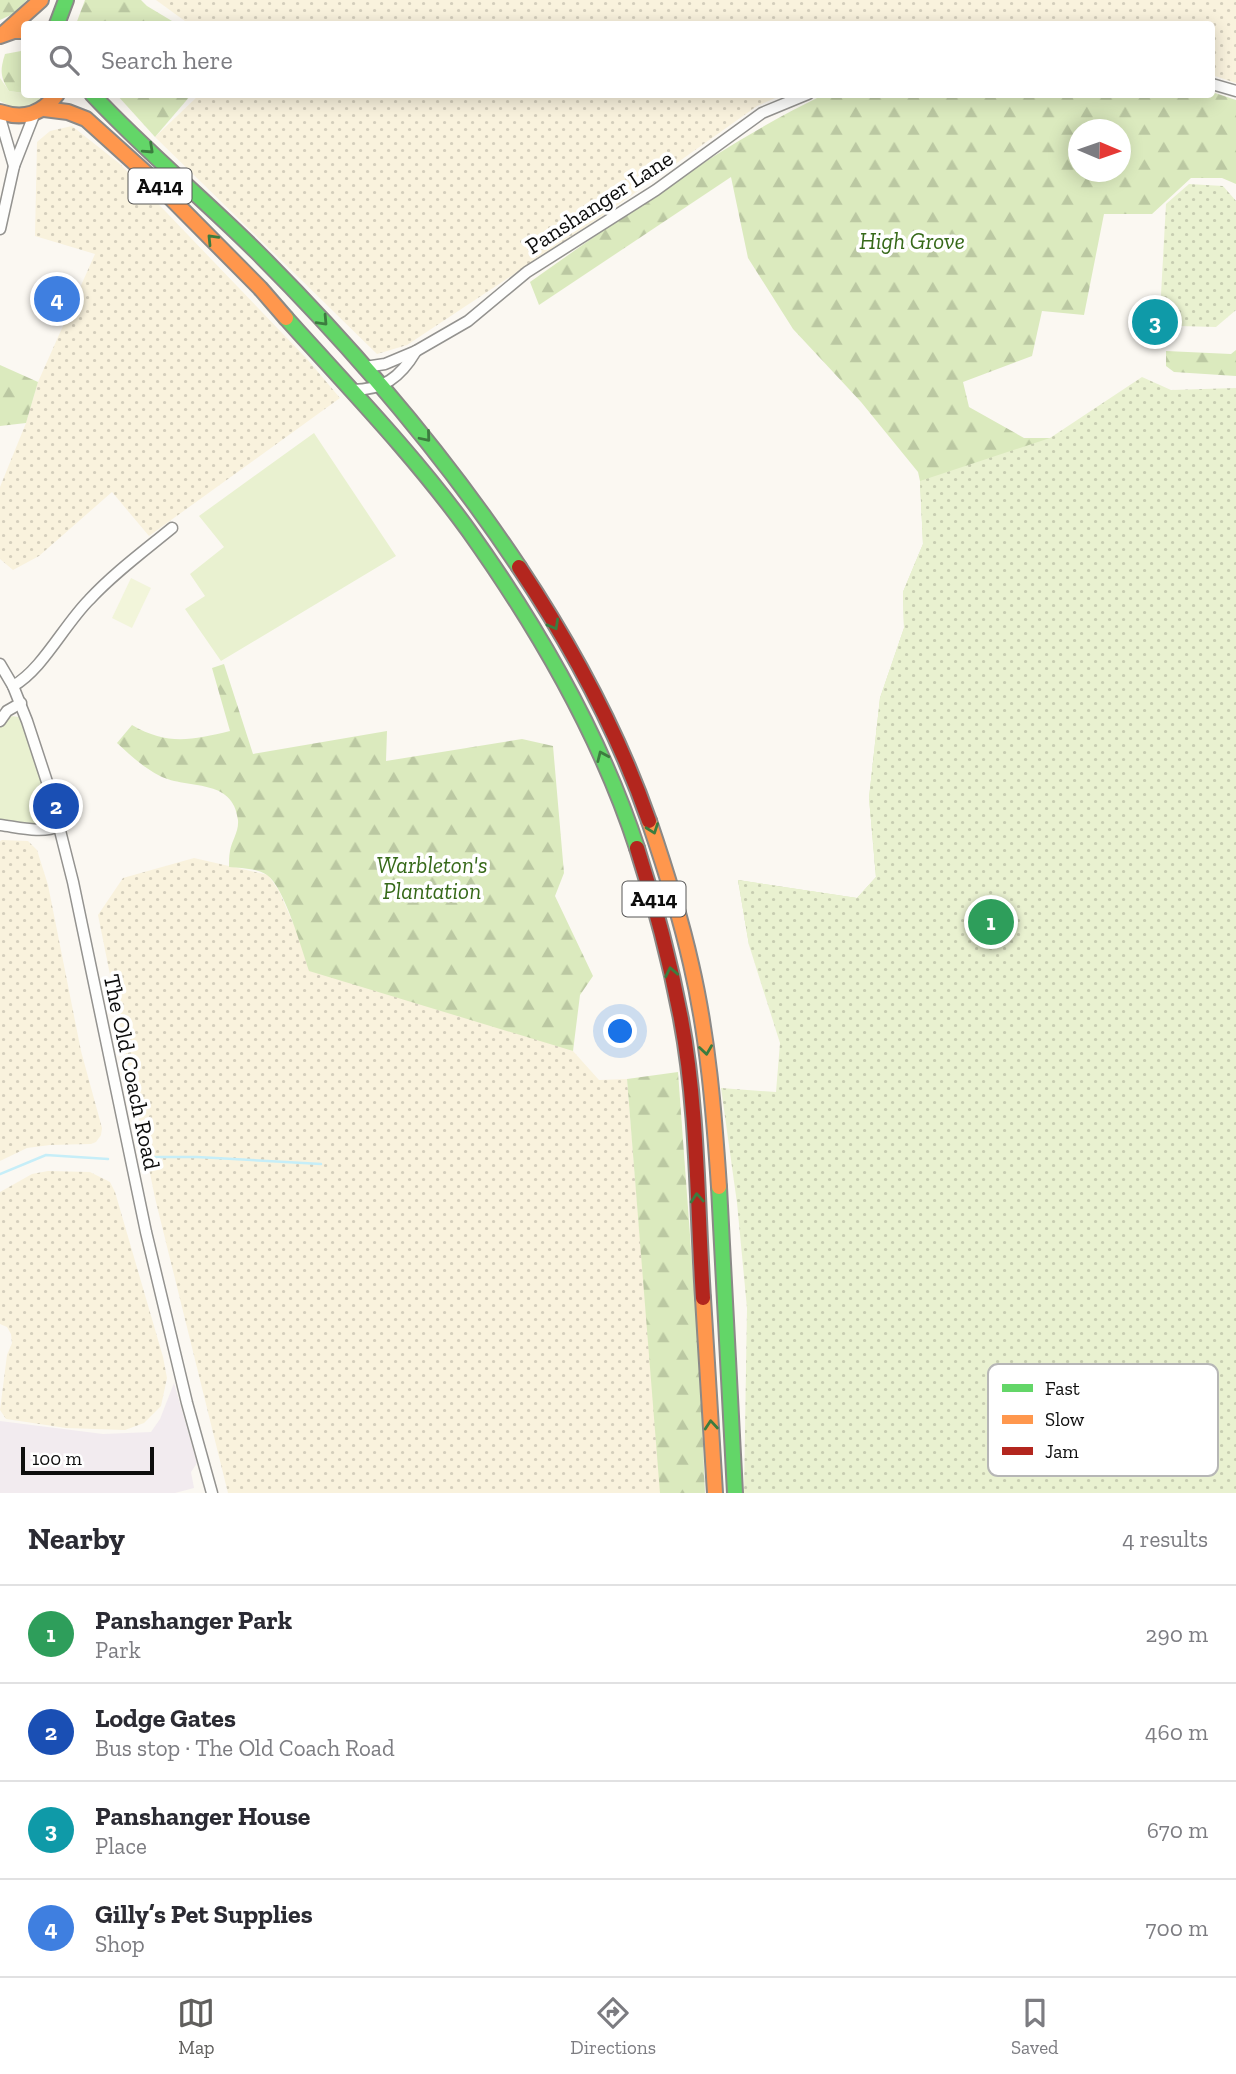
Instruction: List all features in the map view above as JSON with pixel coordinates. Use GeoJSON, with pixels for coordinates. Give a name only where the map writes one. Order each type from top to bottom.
{"type":"FeatureCollection","features":[{"type":"Feature","properties":{"kind":"main road"},"geometry":{"type":"LineString","coordinates":[[1,35],[41,0]]}},
{"type":"Feature","properties":{"kind":"main road"},"geometry":{"type":"LineString","coordinates":[[58,21],[66,0]]}},
{"type":"Feature","properties":{"kind":"main road"},"geometry":{"type":"LineString","coordinates":[[67,21],[73,0]]}},
{"type":"Feature","properties":{"kind":"main road"},"geometry":{"type":"LineString","coordinates":[[1,35],[21,32]]}},
{"type":"Feature","properties":{"kind":"main road"},"geometry":{"type":"LineString","coordinates":[[0,112],[22,117],[39,112],[53,98]]}},
{"type":"Feature","properties":{"kind":"main road","name":"A414"},"geometry":{"type":"LineString","coordinates":[[97,98],[317,314],[441,455],[531,583],[588,685],[636,783],[673,890],[701,1014],[713,1099],[735,1493]]}},
{"type":"Feature","properties":{"kind":"main road","name":"A414"},"geometry":{"type":"LineString","coordinates":[[39,112],[68,112],[93,124],[147,174],[250,279],[351,390],[441,495],[509,591],[567,686],[620,796],[653,897],[681,1021],[691,1105],[715,1493]]}},
{"type":"Feature","properties":{"kind":"street"},"geometry":{"type":"LineString","coordinates":[[1215,85],[1236,91]]}},
{"type":"Feature","properties":{"kind":"street","name":"Panshanger Lane"},"geometry":{"type":"LineString","coordinates":[[365,367],[395,360],[416,351],[468,321],[527,272],[656,190],[762,113],[798,98]]}},
{"type":"Feature","properties":{"kind":"street"},"geometry":{"type":"LineString","coordinates":[[0,229],[14,166],[28,126],[39,112]]}},
{"type":"Feature","properties":{"kind":"street"},"geometry":{"type":"LineString","coordinates":[[0,118],[14,166]]}},
{"type":"Feature","properties":{"kind":"street","name":"Panshanger Lane"},"geometry":{"type":"LineString","coordinates":[[382,385],[393,380],[416,351]]}},
{"type":"Feature","properties":{"kind":"street"},"geometry":{"type":"LineString","coordinates":[[351,390],[369,390],[382,385]]}},
{"type":"Feature","properties":{"kind":"street"},"geometry":{"type":"LineString","coordinates":[[13,686],[34,669],[88,600],[172,528]]}},
{"type":"Feature","properties":{"kind":"street","name":"The Old Coach Road"},"geometry":{"type":"LineString","coordinates":[[0,664],[21,703],[58,826],[86,941],[146,1232],[187,1403],[212,1493]]}},
{"type":"Feature","properties":{"kind":"street"},"geometry":{"type":"LineString","coordinates":[[0,721],[8,711],[21,703]]}},
{"type":"Feature","properties":{"kind":"street"},"geometry":{"type":"LineString","coordinates":[[0,825],[44,829],[58,826]]}},
{"type":"Feature","properties":{"kind":"shaded area"},"geometry":{"type":"Polygon","coordinates":[[[156,0],[1236,0],[1236,83],[1215,76],[1215,21],[185,21],[156,0]]]}},
{"type":"Feature","properties":{"kind":"shaded area"},"geometry":{"type":"Polygon","coordinates":[[[196,98],[775,98],[757,106],[608,212],[407,345],[377,354],[155,137],[196,98]]]}},
{"type":"Feature","properties":{"kind":"shaded area"},"geometry":{"type":"Polygon","coordinates":[[[72,126],[120,164],[307,359],[340,398],[149,536],[112,492],[39,556],[13,570],[0,559],[0,487],[26,423],[38,382],[95,254],[35,236],[37,142],[50,131],[72,126]]]}},
{"type":"Feature","properties":{"kind":"shaded area"},"geometry":{"type":"Polygon","coordinates":[[[0,841],[28,841],[37,850],[48,885],[81,1051],[102,1128],[101,1135],[91,1144],[27,1148],[0,1161],[0,841]]]}},
{"type":"Feature","properties":{"kind":"shaded area"},"geometry":{"type":"Polygon","coordinates":[[[194,858],[268,875],[279,891],[293,923],[573,1051],[599,1080],[627,1079],[661,1493],[228,1493],[155,1198],[98,915],[123,878],[194,858]]]}},
{"type":"Feature","properties":{"kind":"shaded area"},"geometry":{"type":"Polygon","coordinates":[[[48,1171],[90,1172],[110,1182],[115,1192],[167,1378],[161,1406],[144,1423],[125,1430],[66,1428],[6,1419],[0,1410],[7,1355],[12,1343],[7,1327],[0,1324],[0,1192],[32,1174],[48,1171]]]}},
{"type":"Feature","properties":{"kind":"shaded area"},"geometry":{"type":"Polygon","coordinates":[[[174,1383],[197,1463],[191,1472],[194,1488],[175,1493],[0,1493],[0,1421],[103,1434],[151,1432],[160,1419],[174,1383]]]}},
{"type":"Feature","properties":{"kind":"green space"},"geometry":{"type":"Polygon","coordinates":[[[0,0],[27,0],[13,14],[0,20],[0,0]]]}},
{"type":"Feature","properties":{"kind":"green space"},"geometry":{"type":"Polygon","coordinates":[[[85,0],[141,0],[172,21],[77,21],[85,0]]]}},
{"type":"Feature","properties":{"kind":"green space"},"geometry":{"type":"Polygon","coordinates":[[[21,51],[21,93],[9,91],[4,82],[2,65],[5,54],[21,51]]]}},
{"type":"Feature","properties":{"kind":"green space"},"geometry":{"type":"Polygon","coordinates":[[[0,78],[9,91],[21,93],[21,98],[43,98],[25,107],[0,101],[0,78]]]}},
{"type":"Feature","properties":{"kind":"green space","name":"High Grove"},"geometry":{"type":"Polygon","coordinates":[[[1215,93],[1236,100],[1236,184],[1222,178],[1191,178],[1152,214],[1104,214],[1084,315],[1042,311],[1032,356],[963,382],[969,407],[1024,438],[1050,438],[1138,792],[749,945],[738,880],[857,898],[876,877],[869,798],[880,698],[904,628],[903,592],[923,544],[918,472],[861,402],[793,329],[748,258],[731,177],[539,305],[530,282],[637,207],[747,136],[817,98],[1215,98],[1215,93]]]}},
{"type":"Feature","properties":{"kind":"green space"},"geometry":{"type":"Polygon","coordinates":[[[120,98],[188,98],[155,137],[120,98]]]}},
{"type":"Feature","properties":{"kind":"green space"},"geometry":{"type":"Polygon","coordinates":[[[1189,184],[1223,186],[1236,201],[1236,310],[1216,327],[1178,326],[1160,313],[1166,204],[1189,184]]]}},
{"type":"Feature","properties":{"kind":"green space"},"geometry":{"type":"Polygon","coordinates":[[[1236,350],[1236,376],[1174,372],[1166,366],[1166,351],[1231,354],[1236,350]]]}},
{"type":"Feature","properties":{"kind":"green space"},"geometry":{"type":"Polygon","coordinates":[[[0,365],[38,382],[26,423],[0,426],[0,365]]]}},
{"type":"Feature","properties":{"kind":"green space"},"geometry":{"type":"Polygon","coordinates":[[[1142,377],[1171,390],[1236,388],[1236,1493],[744,1493],[747,1308],[737,1203],[721,1088],[776,1092],[780,1043],[749,945],[738,880],[857,898],[876,877],[869,798],[880,698],[904,628],[903,592],[923,544],[920,481],[1050,438],[1142,377]]]}},
{"type":"Feature","properties":{"kind":"green space"},"geometry":{"type":"Polygon","coordinates":[[[314,433],[396,556],[221,661],[185,609],[205,596],[190,574],[224,547],[199,516],[314,433]]]}},
{"type":"Feature","properties":{"kind":"green space"},"geometry":{"type":"Polygon","coordinates":[[[131,578],[151,588],[132,628],[112,618],[131,578]]]}},
{"type":"Feature","properties":{"kind":"green space","name":"Warbleton's Plantation"},"geometry":{"type":"Polygon","coordinates":[[[224,664],[253,754],[387,731],[386,761],[522,739],[553,746],[564,873],[555,896],[593,976],[580,995],[573,1051],[309,971],[292,919],[273,881],[258,871],[229,867],[238,820],[228,797],[208,787],[160,776],[117,743],[132,725],[157,736],[180,739],[230,731],[212,668],[224,664]]]}},
{"type":"Feature","properties":{"kind":"green space"},"geometry":{"type":"Polygon","coordinates":[[[11,716],[19,717],[28,739],[44,787],[51,824],[43,826],[0,821],[0,727],[11,716]]]}},
{"type":"Feature","properties":{"kind":"green space"},"geometry":{"type":"Polygon","coordinates":[[[678,1072],[700,1371],[705,1493],[660,1493],[627,1079],[678,1072]]]}},
{"type":"Feature","properties":{"kind":"waterway"},"geometry":{"type":"LineString","coordinates":[[0,1174],[46,1155],[108,1159]]}},
{"type":"Feature","properties":{"kind":"waterway"},"geometry":{"type":"LineString","coordinates":[[150,1157],[321,1164]]}},
{"type":"Feature","properties":{"kind":"traffic: fast"},"geometry":{"type":"LineString","coordinates":[[58,21],[66,0]]}},
{"type":"Feature","properties":{"kind":"traffic: fast"},"geometry":{"type":"LineString","coordinates":[[96,98],[257,252],[328,326],[396,403],[460,483],[519,567]]}},
{"type":"Feature","properties":{"kind":"traffic: fast"},"geometry":{"type":"LineString","coordinates":[[286,318],[426,475],[495,568],[543,644],[586,723],[605,764],[637,848]]}},
{"type":"Feature","properties":{"kind":"traffic: fast"},"geometry":{"type":"LineString","coordinates":[[719,1187],[735,1493]]}},
{"type":"Feature","properties":{"kind":"traffic: slow"},"geometry":{"type":"LineString","coordinates":[[3,34],[41,0]]}},
{"type":"Feature","properties":{"kind":"traffic: slow"},"geometry":{"type":"LineString","coordinates":[[0,36],[21,31]]}},
{"type":"Feature","properties":{"kind":"traffic: slow"},"geometry":{"type":"LineString","coordinates":[[0,112],[25,115],[39,111],[54,98]]}},
{"type":"Feature","properties":{"kind":"traffic: slow"},"geometry":{"type":"LineString","coordinates":[[44,109],[68,112],[86,119],[147,174],[260,288],[286,318]]}},
{"type":"Feature","properties":{"kind":"traffic: slow"},"geometry":{"type":"LineString","coordinates":[[649,821],[677,910],[697,991],[709,1075],[719,1187]]}},
{"type":"Feature","properties":{"kind":"traffic: slow"},"geometry":{"type":"LineString","coordinates":[[703,1298],[715,1493]]}},
{"type":"Feature","properties":{"kind":"traffic: jam"},"geometry":{"type":"LineString","coordinates":[[519,567],[592,690],[623,755],[649,821]]}},
{"type":"Feature","properties":{"kind":"traffic: jam"},"geometry":{"type":"LineString","coordinates":[[637,848],[667,954],[687,1053],[694,1123],[703,1298]]}},
{"type":"Feature","properties":{"kind":"place","name":"Gilly’s Pet Supplies"},"geometry":{"type":"Point","coordinates":[57,299]}},
{"type":"Feature","properties":{"kind":"place","name":"Panshanger House"},"geometry":{"type":"Point","coordinates":[1155,322]}},
{"type":"Feature","properties":{"kind":"place","name":"Lodge Gates"},"geometry":{"type":"Point","coordinates":[56,806]}},
{"type":"Feature","properties":{"kind":"place","name":"Panshanger Park"},"geometry":{"type":"Point","coordinates":[991,922]}}]}
